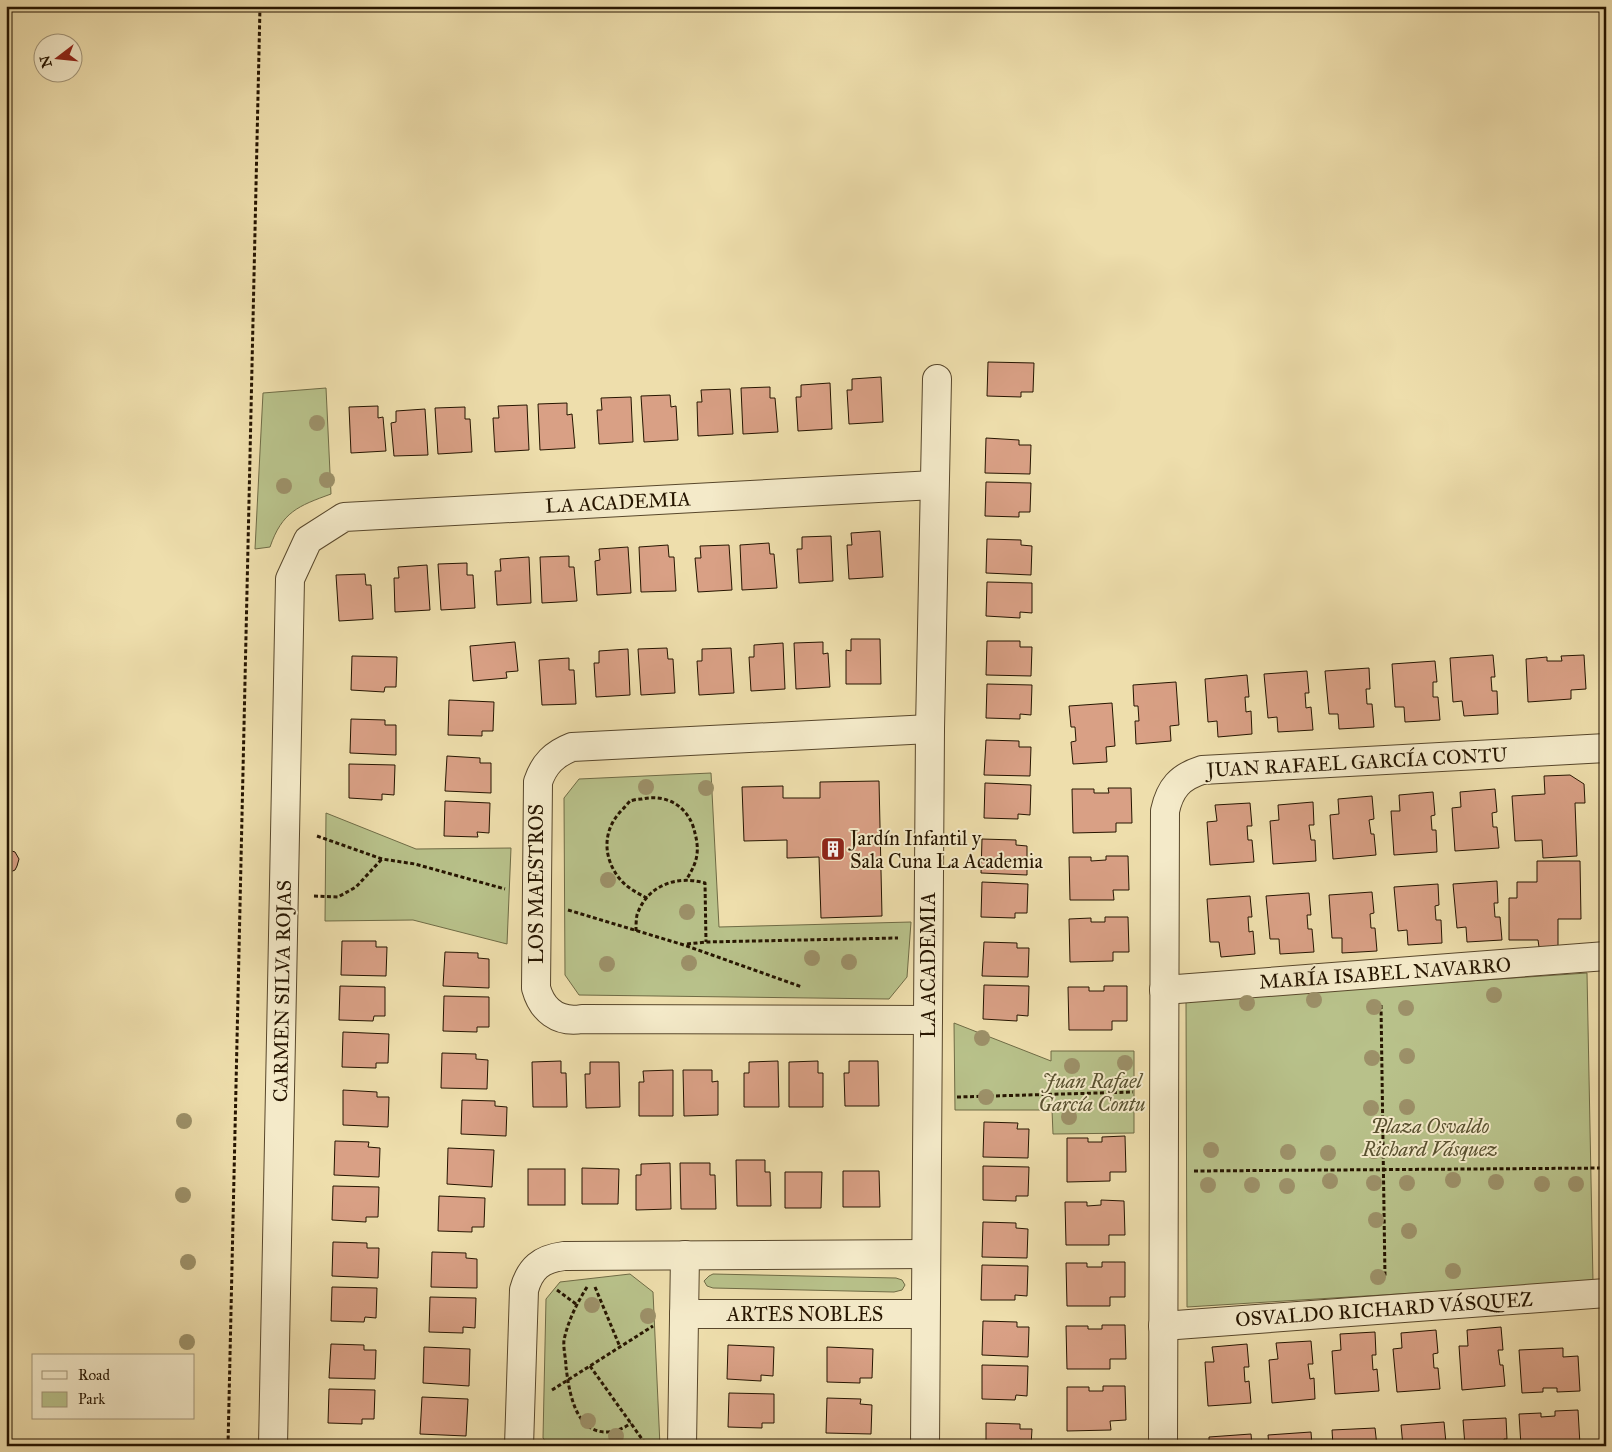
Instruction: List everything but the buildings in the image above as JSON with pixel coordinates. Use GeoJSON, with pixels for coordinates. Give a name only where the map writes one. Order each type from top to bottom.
{"type":"FeatureCollection","features":[{"type":"Feature","properties":{"kind":"street","name":"LA ACADEMIA"},"geometry":{"type":"LineString","coordinates":[[925,1446],[930,730],[937,379]]}},
{"type":"Feature","properties":{"kind":"street","name":"LA ACADEMIA"},"geometry":{"type":"LineString","coordinates":[[308,540],[344,517],[934,485]]}},
{"type":"Feature","properties":{"kind":"street","name":"CARMEN SILVA ROJAS"},"geometry":{"type":"LineString","coordinates":[[273,1446],[290,579],[308,540]]}},
{"type":"Feature","properties":{"kind":"street","name":"LOS MAESTROS"},"geometry":{"type":"LineString","coordinates":[[928,1020],[572,1021],[562,1019],[552,1015],[538,998],[536,988],[536,899],[538,782],[541,771],[548,762],[559,753],[572,747],[930,730]]}},
{"type":"Feature","properties":{"kind":"street","name":"JUAN RAFAEL GARCÍA CONTU"},"geometry":{"type":"LineString","coordinates":[[1163,1446],[1165,811],[1168,799],[1174,789],[1181,780],[1202,770],[1606,748]]}},
{"type":"Feature","properties":{"kind":"street","name":"MARÍA ISABEL NAVARRO"},"geometry":{"type":"LineString","coordinates":[[1164,990],[1606,956]]}},
{"type":"Feature","properties":{"kind":"street"},"geometry":{"type":"LineString","coordinates":[[519,1446],[524,1290],[532,1271],[541,1263],[558,1256],[926,1254]]}},
{"type":"Feature","properties":{"kind":"street"},"geometry":{"type":"LineString","coordinates":[[682,1446],[685,1255]]}},
{"type":"Feature","properties":{"kind":"street","name":"OSVALDO RICHARD VÁSQUEZ"},"geometry":{"type":"LineString","coordinates":[[1163,1326],[1606,1293]]}},
{"type":"Feature","properties":{"kind":"street","name":"ARTES NOBLES"},"geometry":{"type":"LineString","coordinates":[[684,1310],[925,1314]]}},
{"type":"Feature","properties":{"kind":"path"},"geometry":{"type":"LineString","coordinates":[[228,1446],[260,6]]}},
{"type":"Feature","properties":{"kind":"path"},"geometry":{"type":"LineString","coordinates":[[647,898],[633,891],[619,878],[608,859],[607,837],[614,818],[630,801],[647,798],[666,799],[683,809],[693,829],[697,852],[695,866],[686,880]]}},
{"type":"Feature","properties":{"kind":"path"},"geometry":{"type":"LineString","coordinates":[[285,826],[382,859],[415,864],[684,945],[805,988]]}},
{"type":"Feature","properties":{"kind":"path"},"geometry":{"type":"LineString","coordinates":[[284,897],[338,897],[356,886],[382,859]]}},
{"type":"Feature","properties":{"kind":"path"},"geometry":{"type":"LineString","coordinates":[[636,931],[637,916],[647,898],[657,887],[675,880],[696,880],[705,882],[706,942]]}},
{"type":"Feature","properties":{"kind":"path"},"geometry":{"type":"LineString","coordinates":[[684,945],[706,942],[928,938]]}},
{"type":"Feature","properties":{"kind":"path"},"geometry":{"type":"LineString","coordinates":[[1381,974],[1385,1309]]}},
{"type":"Feature","properties":{"kind":"path"},"geometry":{"type":"LineString","coordinates":[[927,1098],[1164,1092]]}},
{"type":"Feature","properties":{"kind":"path"},"geometry":{"type":"LineString","coordinates":[[1164,1171],[1606,1168]]}},
{"type":"Feature","properties":{"kind":"path"},"geometry":{"type":"LineString","coordinates":[[620,1347],[592,1281],[606,1267],[626,1256]]}},
{"type":"Feature","properties":{"kind":"path"},"geometry":{"type":"LineString","coordinates":[[589,1285],[576,1304],[564,1342],[572,1398],[580,1418],[590,1429],[601,1432],[614,1432],[623,1429],[631,1423]]}},
{"type":"Feature","properties":{"kind":"path"},"geometry":{"type":"LineString","coordinates":[[520,1410],[620,1347],[684,1310]]}},
{"type":"Feature","properties":{"kind":"path"},"geometry":{"type":"LineString","coordinates":[[590,1366],[648,1446]]}},
{"type":"Feature","properties":{"kind":"green space"},"geometry":{"type":"Polygon","coordinates":[[[326,388],[331,494],[309,502],[293,512],[280,526],[270,547],[255,549],[263,393],[326,388]]]}},
{"type":"Feature","properties":{"kind":"green space"},"geometry":{"type":"Polygon","coordinates":[[[711,773],[719,927],[911,922],[907,977],[889,999],[579,995],[565,975],[564,798],[579,779],[711,773]]]}},
{"type":"Feature","properties":{"kind":"green space"},"geometry":{"type":"Polygon","coordinates":[[[326,813],[416,849],[511,848],[507,944],[413,920],[325,921],[326,813]]]}},
{"type":"Feature","properties":{"kind":"green space","name":"Plaza Osvaldo Richard Vásquez"},"geometry":{"type":"Polygon","coordinates":[[[1587,973],[1593,1282],[1187,1307],[1186,1000],[1587,973]]]}},
{"type":"Feature","properties":{"kind":"green space","name":"Juan Rafael García Contu"},"geometry":{"type":"Polygon","coordinates":[[[954,1023],[1051,1061],[1051,1051],[1134,1051],[1134,1133],[1053,1134],[1052,1110],[955,1110],[954,1023]]]}},
{"type":"Feature","properties":{"kind":"green space"},"geometry":{"type":"Polygon","coordinates":[[[630,1274],[653,1292],[660,1446],[549,1446],[543,1438],[546,1299],[560,1282],[630,1274]]]}},
{"type":"Feature","properties":{"kind":"green space"},"geometry":{"type":"Polygon","coordinates":[[[713,1274],[896,1278],[902,1280],[905,1285],[902,1290],[894,1292],[713,1288],[707,1286],[704,1281],[713,1274]]]}},
{"type":"Feature","properties":{"kind":"place","name":"Jardín Infantil y Sala Cuna La Academia"},"geometry":{"type":"Point","coordinates":[833,849]}}]}
